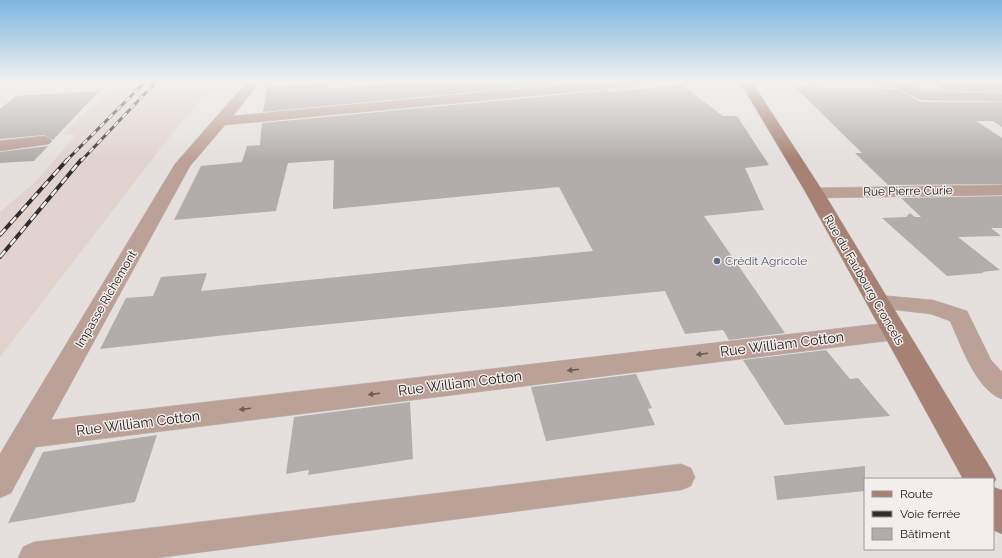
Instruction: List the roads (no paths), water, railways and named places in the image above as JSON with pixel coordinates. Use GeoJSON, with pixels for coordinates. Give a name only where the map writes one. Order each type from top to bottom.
{"type":"FeatureCollection","features":[{"type":"Feature","properties":{"kind":"main road","name":"Rue du Faubourg Croncels"},"geometry":{"type":"LineString","coordinates":[[762,108],[815,193],[979,478]]}},
{"type":"Feature","properties":{"kind":"main road"},"geometry":{"type":"LineString","coordinates":[[994,504],[1002,518]]}},
{"type":"Feature","properties":{"kind":"street","name":"Impasse Richemont"},"geometry":{"type":"LineString","coordinates":[[0,483],[183,164],[233,108]]}},
{"type":"Feature","properties":{"kind":"street"},"geometry":{"type":"LineString","coordinates":[[222,121],[360,108]]}},
{"type":"Feature","properties":{"kind":"street"},"geometry":{"type":"LineString","coordinates":[[0,146],[44,141]]}},
{"type":"Feature","properties":{"kind":"street","name":"Rue Pierre Curie"},"geometry":{"type":"LineString","coordinates":[[815,193],[1002,190]]}},
{"type":"Feature","properties":{"kind":"street","name":"Rue William Cotton"},"geometry":{"type":"LineString","coordinates":[[26,436],[894,331]]}},
{"type":"Feature","properties":{"kind":"lane"},"geometry":{"type":"LineString","coordinates":[[877,302],[933,307],[959,316],[982,365],[1002,389]]}},
{"type":"Feature","properties":{"kind":"lane"},"geometry":{"type":"LineString","coordinates":[[34,558],[681,477]]}},
{"type":"Feature","properties":{"kind":"railway"},"geometry":{"type":"LineString","coordinates":[[67,160],[119,108]]}},
{"type":"Feature","properties":{"kind":"railway"},"geometry":{"type":"LineString","coordinates":[[81,161],[131,108]]}},
{"type":"Feature","properties":{"kind":"railway"},"geometry":{"type":"LineString","coordinates":[[0,235],[67,160]]}},
{"type":"Feature","properties":{"kind":"railway"},"geometry":{"type":"LineString","coordinates":[[0,257],[81,160]]}},
{"type":"Feature","properties":{"kind":"place","name":"Crédit Agricole"},"geometry":{"type":"Point","coordinates":[717,261]}}]}
